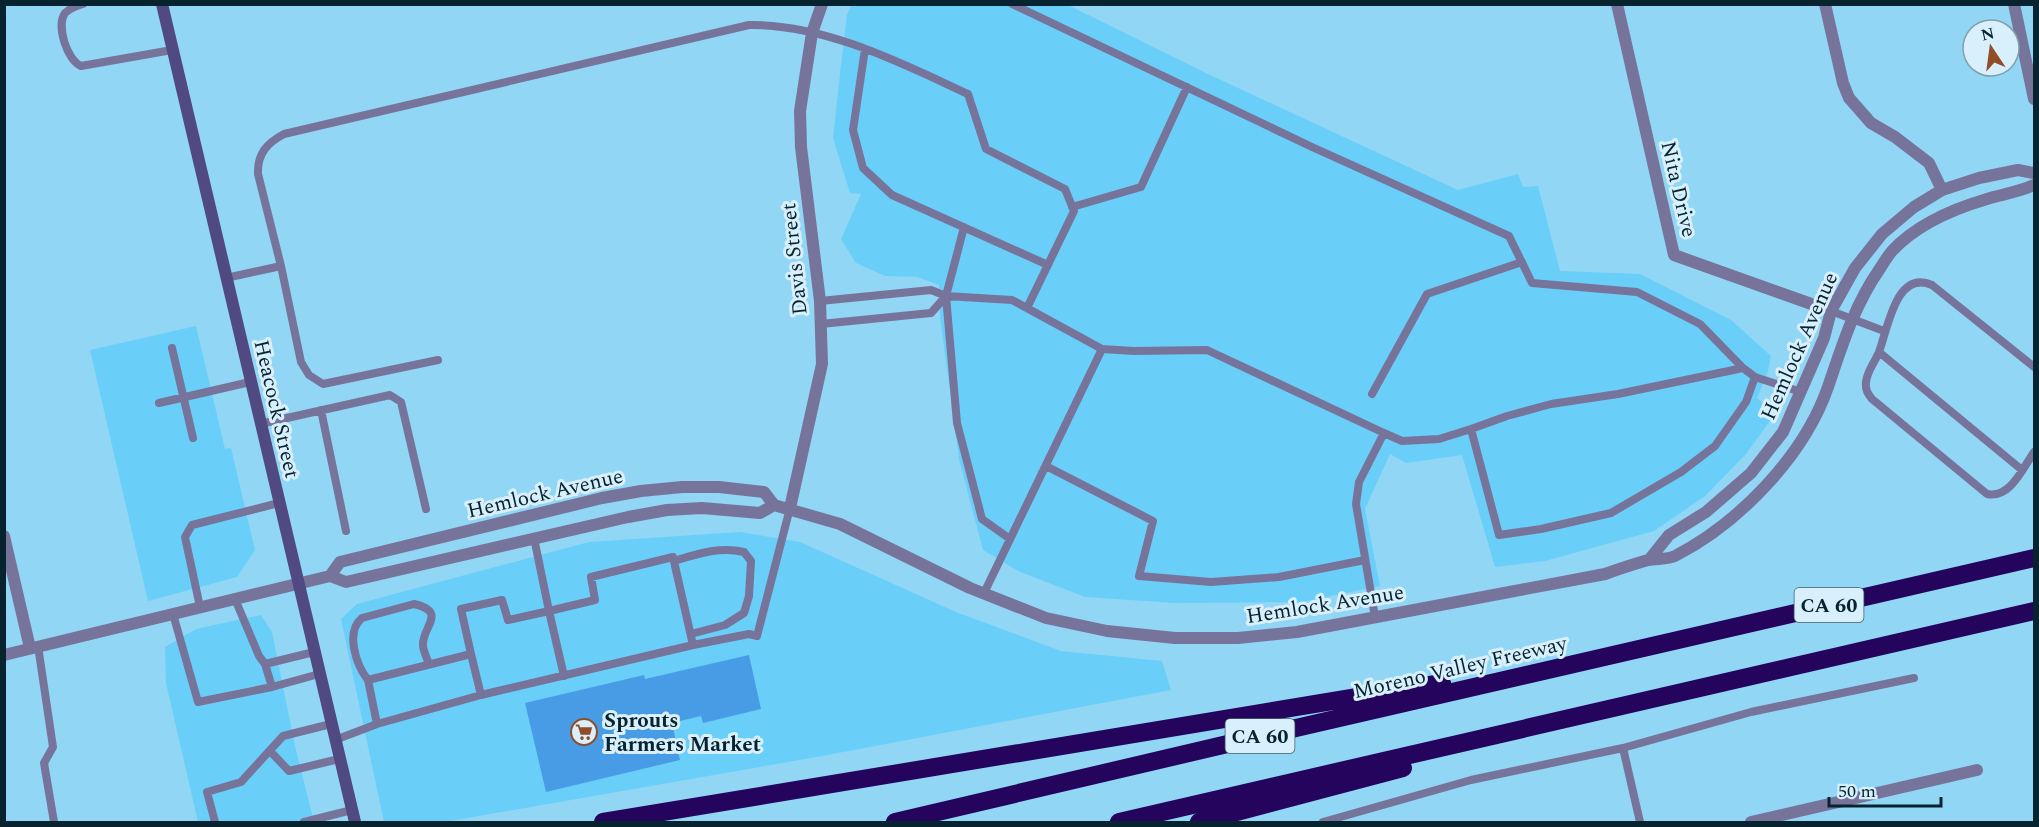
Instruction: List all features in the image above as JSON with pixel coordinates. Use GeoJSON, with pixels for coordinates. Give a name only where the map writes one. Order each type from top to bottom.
{"type":"FeatureCollection","features":[{"type":"Feature","properties":{"kind":"highway","name":"Moreno Valley Freeway"},"geometry":{"type":"LineString","coordinates":[[896,822],[2034,558]]}},
{"type":"Feature","properties":{"kind":"highway","name":"CA 60"},"geometry":{"type":"LineString","coordinates":[[1119,822],[2034,611]]}},
{"type":"Feature","properties":{"kind":"highway"},"geometry":{"type":"LineString","coordinates":[[603,822],[1624,652]]}},
{"type":"Feature","properties":{"kind":"highway"},"geometry":{"type":"LineString","coordinates":[[1199,822],[1302,796],[1636,703]]}},
{"type":"Feature","properties":{"kind":"main road","name":"Heacock Street"},"geometry":{"type":"LineString","coordinates":[[162,4],[353,816]]}},
{"type":"Feature","properties":{"kind":"street","name":"Davis Street"},"geometry":{"type":"LineString","coordinates":[[790,508],[822,364],[820,301],[801,147],[800,111],[812,33],[822,4]]}},
{"type":"Feature","properties":{"kind":"street","name":"Nita Drive"},"geometry":{"type":"LineString","coordinates":[[1617,4],[1674,255],[1831,311]]}},
{"type":"Feature","properties":{"kind":"street"},"geometry":{"type":"LineString","coordinates":[[1825,4],[1849,98],[1871,123],[1895,137],[1929,163],[1942,190]]}},
{"type":"Feature","properties":{"kind":"street"},"geometry":{"type":"LineString","coordinates":[[2014,4],[2034,99]]}},
{"type":"Feature","properties":{"kind":"street","name":"Hemlock Avenue"},"geometry":{"type":"LineString","coordinates":[[1649,560],[1669,536],[1706,512],[1751,473],[1783,432],[1824,338],[1831,311],[1855,268],[1882,234],[1914,207],[1942,190],[1979,178],[2018,170],[2034,173]]}},
{"type":"Feature","properties":{"kind":"street","name":"Hemlock Avenue"},"geometry":{"type":"LineString","coordinates":[[4,655],[330,576],[346,582],[618,519],[667,510],[702,508],[760,513],[774,505],[790,508],[840,524],[984,593],[1056,620],[1107,632],[1174,638],[1238,638],[1297,632],[1605,574],[1649,560],[1673,557],[1723,526],[1755,497],[1804,436],[1820,408],[1851,319],[1870,282],[1891,252],[1925,225],[1959,208],[2022,190],[2034,184]]}},
{"type":"Feature","properties":{"kind":"street","name":"Hemlock Avenue"},"geometry":{"type":"LineString","coordinates":[[330,576],[340,562],[641,490],[719,487],[764,492],[774,505]]}},
{"type":"Feature","properties":{"kind":"street"},"geometry":{"type":"LineString","coordinates":[[4,536],[34,647]]}},
{"type":"Feature","properties":{"kind":"street"},"geometry":{"type":"LineString","coordinates":[[1751,822],[1977,770]]}},
{"type":"Feature","properties":{"kind":"lane"},"geometry":{"type":"LineString","coordinates":[[83,4],[73,7],[65,14],[63,21],[67,53],[74,63],[81,66],[172,50]]}},
{"type":"Feature","properties":{"kind":"lane"},"geometry":{"type":"LineString","coordinates":[[1012,4],[1312,147],[1509,236],[1532,283],[1637,292],[1700,324],[1743,368],[1755,376],[1801,392]]}},
{"type":"Feature","properties":{"kind":"lane"},"geometry":{"type":"LineString","coordinates":[[438,360],[323,384],[309,375],[301,363],[281,266],[258,174],[258,164],[270,142],[284,134],[748,25],[785,27],[885,55],[968,94],[986,149],[1065,189],[1074,211],[1027,308]]}},
{"type":"Feature","properties":{"kind":"lane"},"geometry":{"type":"LineString","coordinates":[[865,49],[853,130],[863,168],[892,195],[1048,265]]}},
{"type":"Feature","properties":{"kind":"lane"},"geometry":{"type":"LineString","coordinates":[[1072,207],[1141,187],[1187,87]]}},
{"type":"Feature","properties":{"kind":"lane"},"geometry":{"type":"LineString","coordinates":[[964,227],[946,296],[957,423],[982,519],[1010,539]]}},
{"type":"Feature","properties":{"kind":"lane"},"geometry":{"type":"LineString","coordinates":[[1372,394],[1427,294],[1522,262]]}},
{"type":"Feature","properties":{"kind":"lane"},"geometry":{"type":"LineString","coordinates":[[226,278],[281,266]]}},
{"type":"Feature","properties":{"kind":"lane"},"geometry":{"type":"LineString","coordinates":[[2034,367],[1932,285],[1916,281],[1907,285],[1900,296],[1884,331],[1879,352],[1865,384],[1867,392],[1987,494],[1993,496],[2007,490],[2034,452]]}},
{"type":"Feature","properties":{"kind":"lane"},"geometry":{"type":"LineString","coordinates":[[820,301],[931,290],[946,296],[1012,300],[1102,349],[1207,350],[1402,441],[1439,438],[1551,404],[1618,394],[1743,368]]}},
{"type":"Feature","properties":{"kind":"lane"},"geometry":{"type":"LineString","coordinates":[[821,324],[932,313],[946,296]]}},
{"type":"Feature","properties":{"kind":"lane"},"geometry":{"type":"LineString","coordinates":[[1831,311],[1884,331]]}},
{"type":"Feature","properties":{"kind":"lane"},"geometry":{"type":"LineString","coordinates":[[172,348],[193,438]]}},
{"type":"Feature","properties":{"kind":"lane"},"geometry":{"type":"LineString","coordinates":[[984,593],[1102,349]]}},
{"type":"Feature","properties":{"kind":"lane"},"geometry":{"type":"LineString","coordinates":[[1879,352],[2022,470]]}},
{"type":"Feature","properties":{"kind":"lane"},"geometry":{"type":"LineString","coordinates":[[1471,429],[1499,535],[1541,529],[1611,513],[1681,472],[1715,446],[1746,402],[1755,376]]}},
{"type":"Feature","properties":{"kind":"lane"},"geometry":{"type":"LineString","coordinates":[[159,403],[250,382]]}},
{"type":"Feature","properties":{"kind":"lane"},"geometry":{"type":"LineString","coordinates":[[260,424],[390,395],[401,402],[426,509]]}},
{"type":"Feature","properties":{"kind":"lane"},"geometry":{"type":"LineString","coordinates":[[321,410],[346,531]]}},
{"type":"Feature","properties":{"kind":"lane"},"geometry":{"type":"LineString","coordinates":[[1375,617],[1356,504],[1359,482],[1384,433]]}},
{"type":"Feature","properties":{"kind":"lane"},"geometry":{"type":"LineString","coordinates":[[1046,466],[1153,521],[1139,576],[1211,582],[1279,577],[1365,560]]}},
{"type":"Feature","properties":{"kind":"lane"},"geometry":{"type":"LineString","coordinates":[[200,607],[185,537],[192,525],[279,503]]}},
{"type":"Feature","properties":{"kind":"lane"},"geometry":{"type":"LineString","coordinates":[[335,740],[377,724],[481,695],[693,645],[749,634],[758,636],[790,508]]}},
{"type":"Feature","properties":{"kind":"lane"},"geometry":{"type":"LineString","coordinates":[[534,538],[564,676]]}},
{"type":"Feature","properties":{"kind":"lane"},"geometry":{"type":"LineString","coordinates":[[674,561],[708,551],[731,549],[744,552],[751,561],[749,596],[744,613],[725,625],[691,634]]}},
{"type":"Feature","properties":{"kind":"lane"},"geometry":{"type":"LineString","coordinates":[[481,695],[461,609],[502,600],[508,620],[595,600],[591,577],[673,557],[693,645]]}},
{"type":"Feature","properties":{"kind":"lane"},"geometry":{"type":"LineString","coordinates":[[235,598],[258,656],[265,664],[272,687]]}},
{"type":"Feature","properties":{"kind":"lane"},"geometry":{"type":"LineString","coordinates":[[377,724],[368,680],[359,669],[353,631],[356,623],[362,618],[414,604],[422,606],[430,612],[432,619],[423,646],[429,664]]}},
{"type":"Feature","properties":{"kind":"lane"},"geometry":{"type":"LineString","coordinates":[[173,614],[198,702],[272,687],[320,674]]}},
{"type":"Feature","properties":{"kind":"lane"},"geometry":{"type":"LineString","coordinates":[[34,647],[53,747],[44,763],[54,822]]}},
{"type":"Feature","properties":{"kind":"lane"},"geometry":{"type":"LineString","coordinates":[[265,664],[314,652]]}},
{"type":"Feature","properties":{"kind":"lane"},"geometry":{"type":"LineString","coordinates":[[368,680],[471,654]]}},
{"type":"Feature","properties":{"kind":"lane"},"geometry":{"type":"LineString","coordinates":[[1323,822],[1471,780],[1623,748],[1751,712],[1914,678]]}},
{"type":"Feature","properties":{"kind":"lane"},"geometry":{"type":"LineString","coordinates":[[215,822],[207,792],[242,782],[283,736],[331,724]]}},
{"type":"Feature","properties":{"kind":"lane"},"geometry":{"type":"LineString","coordinates":[[1623,748],[1640,822]]}},
{"type":"Feature","properties":{"kind":"lane"},"geometry":{"type":"LineString","coordinates":[[270,751],[289,771],[339,759]]}},
{"type":"Feature","properties":{"kind":"lane"},"geometry":{"type":"LineString","coordinates":[[304,822],[353,816]]}},
{"type":"Feature","properties":{"kind":"shaded area"},"geometry":{"type":"Polygon","coordinates":[[[851,5],[1068,5],[1208,74],[1458,190],[1518,174],[1523,187],[1538,186],[1560,271],[1640,274],[1731,320],[1771,356],[1768,371],[1757,398],[1775,414],[1746,454],[1705,496],[1654,531],[1545,561],[1495,567],[1462,455],[1406,463],[1390,454],[1365,509],[1380,586],[1302,602],[1175,603],[1085,597],[1018,571],[983,550],[959,459],[940,317],[939,285],[917,277],[885,276],[856,263],[841,239],[861,194],[850,193],[833,138],[847,15],[851,5]]]}},
{"type":"Feature","properties":{"kind":"shaded area"},"geometry":{"type":"Polygon","coordinates":[[[196,326],[225,449],[231,448],[255,550],[237,577],[148,601],[90,350],[196,326]]]}},
{"type":"Feature","properties":{"kind":"shaded area"},"geometry":{"type":"Polygon","coordinates":[[[740,532],[800,542],[956,612],[1061,651],[1162,661],[1171,690],[822,756],[445,822],[384,822],[341,619],[357,604],[589,542],[740,532]]]}},
{"type":"Feature","properties":{"kind":"shaded area"},"geometry":{"type":"Polygon","coordinates":[[[261,615],[272,632],[295,746],[314,822],[198,822],[166,683],[165,647],[196,629],[261,615]]]}},
{"type":"Feature","properties":{"kind":"building"},"geometry":{"type":"Polygon","coordinates":[[[749,655],[761,709],[703,723],[701,716],[672,723],[680,760],[546,792],[525,703],[644,675],[645,679],[749,655]]]}},
{"type":"Feature","properties":{"kind":"place","name":"Sprouts Farmers Market"},"geometry":{"type":"Point","coordinates":[584,732]}}]}
